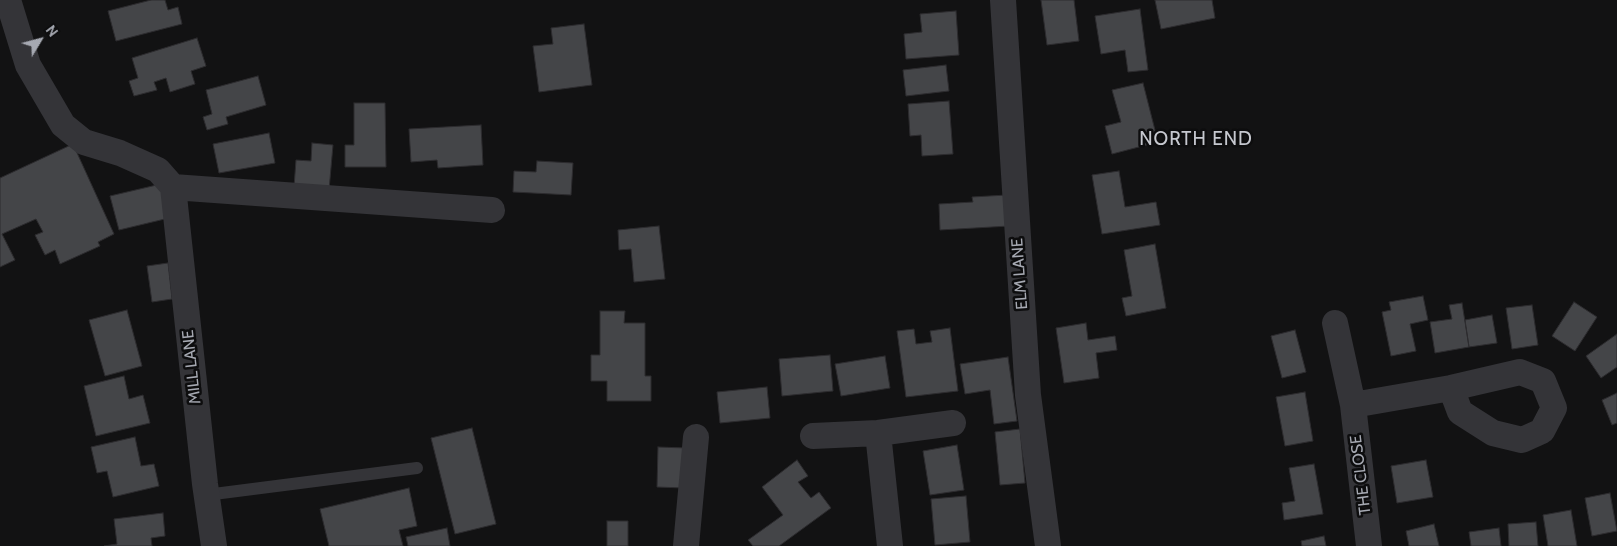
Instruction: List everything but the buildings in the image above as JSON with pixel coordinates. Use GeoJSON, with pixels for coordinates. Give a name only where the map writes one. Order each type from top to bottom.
{"type":"FeatureCollection","features":[{"type":"Feature","properties":{"kind":"street"},"geometry":{"type":"LineString","coordinates":[[8,0],[28,65],[63,126],[84,142],[120,153],[158,170],[173,188],[492,210]]}},
{"type":"Feature","properties":{"kind":"street","name":"ELM LANE"},"geometry":{"type":"LineString","coordinates":[[1002,0],[1028,395],[1048,546]]}},
{"type":"Feature","properties":{"kind":"street","name":"MILL LANE"},"geometry":{"type":"LineString","coordinates":[[173,188],[206,495],[214,546]]}},
{"type":"Feature","properties":{"kind":"street","name":"THE CLOSE"},"geometry":{"type":"LineString","coordinates":[[1335,323],[1353,405],[1369,546]]}},
{"type":"Feature","properties":{"kind":"street"},"geometry":{"type":"LineString","coordinates":[[1353,405],[1451,388]]}},
{"type":"Feature","properties":{"kind":"street"},"geometry":{"type":"LineString","coordinates":[[813,436],[878,433],[953,423]]}},
{"type":"Feature","properties":{"kind":"street"},"geometry":{"type":"LineString","coordinates":[[878,433],[890,546]]}},
{"type":"Feature","properties":{"kind":"street"},"geometry":{"type":"LineString","coordinates":[[686,546],[696,437]]}},
{"type":"Feature","properties":{"kind":"lane"},"geometry":{"type":"LineString","coordinates":[[206,495],[418,468]]}},
{"type":"Feature","properties":{"kind":"district","name":"NORTH END"},"geometry":{"type":"Point","coordinates":[1196,139]}}]}
